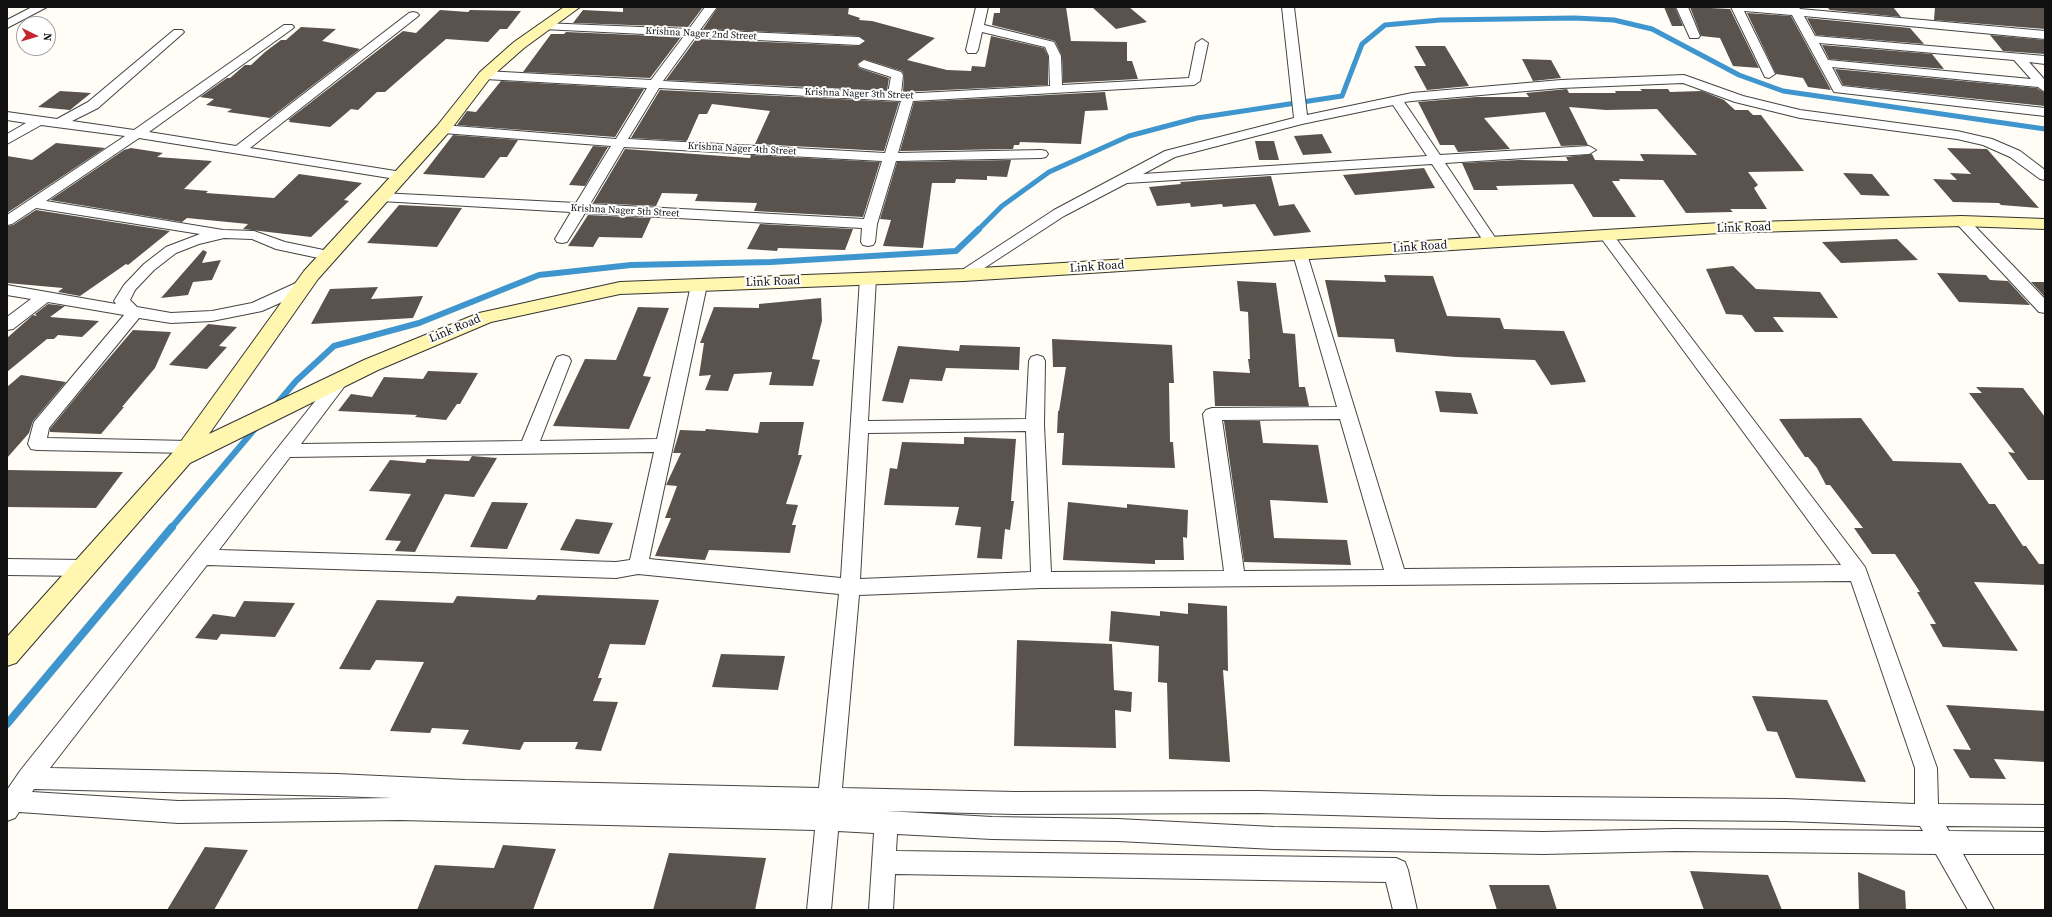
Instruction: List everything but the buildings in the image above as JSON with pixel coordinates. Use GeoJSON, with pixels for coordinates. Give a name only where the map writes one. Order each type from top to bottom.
{"type":"FeatureCollection","features":[{"type":"Feature","properties":{"kind":"street"},"geometry":{"type":"LineString","coordinates":[[7,25],[41,7]]}},
{"type":"Feature","properties":{"kind":"street"},"geometry":{"type":"LineString","coordinates":[[8,654],[186,452],[303,285],[328,255],[402,176],[443,129],[485,75],[543,26],[573,7]]}},
{"type":"Feature","properties":{"kind":"street"},"geometry":{"type":"LineString","coordinates":[[562,240],[579,208],[655,84],[711,7]]}},
{"type":"Feature","properties":{"kind":"street"},"geometry":{"type":"LineString","coordinates":[[972,50],[982,7]]}},
{"type":"Feature","properties":{"kind":"street"},"geometry":{"type":"LineString","coordinates":[[1288,7],[1301,120]]}},
{"type":"Feature","properties":{"kind":"street"},"geometry":{"type":"LineString","coordinates":[[1682,7],[1694,36]]}},
{"type":"Feature","properties":{"kind":"street"},"geometry":{"type":"LineString","coordinates":[[1737,7],[1769,74]]}},
{"type":"Feature","properties":{"kind":"street"},"geometry":{"type":"LineString","coordinates":[[1742,7],[1795,10],[2045,35]]}},
{"type":"Feature","properties":{"kind":"street"},"geometry":{"type":"LineString","coordinates":[[1885,7],[1896,20]]}},
{"type":"Feature","properties":{"kind":"street"},"geometry":{"type":"LineString","coordinates":[[1795,10],[1838,89],[2045,112]]}},
{"type":"Feature","properties":{"kind":"street"},"geometry":{"type":"LineString","coordinates":[[239,150],[413,15]]}},
{"type":"Feature","properties":{"kind":"street","name":"Krishna Nager 2nd Street"},"geometry":{"type":"LineString","coordinates":[[543,26],[859,42]]}},
{"type":"Feature","properties":{"kind":"street"},"geometry":{"type":"LineString","coordinates":[[7,221],[137,134],[288,27]]}},
{"type":"Feature","properties":{"kind":"street"},"geometry":{"type":"LineString","coordinates":[[977,28],[1050,45],[1055,56],[1056,88]]}},
{"type":"Feature","properties":{"kind":"street"},"geometry":{"type":"LineString","coordinates":[[57,124],[93,105],[178,32]]}},
{"type":"Feature","properties":{"kind":"street"},"geometry":{"type":"LineString","coordinates":[[1811,38],[2045,60]]}},
{"type":"Feature","properties":{"kind":"street","name":"Krishna Nager 3th Street"},"geometry":{"type":"LineString","coordinates":[[485,75],[908,98],[1056,88],[1194,81],[1202,43]]}},
{"type":"Feature","properties":{"kind":"street"},"geometry":{"type":"LineString","coordinates":[[2018,57],[2043,86]]}},
{"type":"Feature","properties":{"kind":"street"},"geometry":{"type":"LineString","coordinates":[[1825,63],[2043,86]]}},
{"type":"Feature","properties":{"kind":"street"},"geometry":{"type":"LineString","coordinates":[[864,64],[897,75],[894,97]]}},
{"type":"Feature","properties":{"kind":"street"},"geometry":{"type":"LineString","coordinates":[[964,275],[1059,213],[1170,154],[1301,120],[1374,106],[1396,100],[1561,84],[1684,79],[1739,99],[1800,114],[1957,135],[1987,142],[2015,154],[2045,176]]}},
{"type":"Feature","properties":{"kind":"street"},"geometry":{"type":"LineString","coordinates":[[868,242],[870,224],[908,98]]}},
{"type":"Feature","properties":{"kind":"street"},"geometry":{"type":"LineString","coordinates":[[1396,100],[1491,242]]}},
{"type":"Feature","properties":{"kind":"street"},"geometry":{"type":"LineString","coordinates":[[7,116],[137,134],[402,176]]}},
{"type":"Feature","properties":{"kind":"street"},"geometry":{"type":"LineString","coordinates":[[7,140],[38,121]]}},
{"type":"Feature","properties":{"kind":"street","name":"Krishna Nager 4th Street"},"geometry":{"type":"LineString","coordinates":[[443,129],[620,143],[889,157],[1040,154]]}},
{"type":"Feature","properties":{"kind":"street"},"geometry":{"type":"LineString","coordinates":[[1122,180],[1589,150]]}},
{"type":"Feature","properties":{"kind":"street","name":"Krishna Nager 5th Street"},"geometry":{"type":"LineString","coordinates":[[381,198],[870,224]]}},
{"type":"Feature","properties":{"kind":"street"},"geometry":{"type":"LineString","coordinates":[[33,203],[207,230],[224,234],[254,235],[281,246],[328,255]]}},
{"type":"Feature","properties":{"kind":"street"},"geometry":{"type":"LineString","coordinates":[[1962,221],[2045,308]]}},
{"type":"Feature","properties":{"kind":"street","name":"Link Road"},"geometry":{"type":"LineString","coordinates":[[186,452],[217,440],[312,392],[371,365],[486,316],[620,288],[964,275],[1720,228],[1962,221],[2045,224]]}},
{"type":"Feature","properties":{"kind":"street"},"geometry":{"type":"LineString","coordinates":[[134,313],[122,301],[129,288],[149,267],[171,250],[195,240],[224,234]]}},
{"type":"Feature","properties":{"kind":"street"},"geometry":{"type":"LineString","coordinates":[[1606,235],[1858,573],[1926,768],[1927,815],[1982,910]]}},
{"type":"Feature","properties":{"kind":"street"},"geometry":{"type":"LineString","coordinates":[[1300,254],[1396,577]]}},
{"type":"Feature","properties":{"kind":"street"},"geometry":{"type":"LineString","coordinates":[[820,910],[850,587],[868,278]]}},
{"type":"Feature","properties":{"kind":"street"},"geometry":{"type":"LineString","coordinates":[[7,290],[134,313],[171,318],[212,316],[256,307],[285,295],[303,285]]}},
{"type":"Feature","properties":{"kind":"street"},"geometry":{"type":"LineString","coordinates":[[638,566],[699,285]]}},
{"type":"Feature","properties":{"kind":"street"},"geometry":{"type":"LineString","coordinates":[[7,325],[44,297]]}},
{"type":"Feature","properties":{"kind":"street"},"geometry":{"type":"LineString","coordinates":[[134,313],[40,426],[37,444],[186,452]]}},
{"type":"Feature","properties":{"kind":"street"},"geometry":{"type":"LineString","coordinates":[[528,447],[563,361]]}},
{"type":"Feature","properties":{"kind":"street"},"geometry":{"type":"LineString","coordinates":[[1037,361],[1035,425],[1041,580]]}},
{"type":"Feature","properties":{"kind":"street"},"geometry":{"type":"LineString","coordinates":[[15,793],[342,379]]}},
{"type":"Feature","properties":{"kind":"street"},"geometry":{"type":"LineString","coordinates":[[1235,579],[1212,414],[1347,413]]}},
{"type":"Feature","properties":{"kind":"street"},"geometry":{"type":"LineString","coordinates":[[859,427],[1035,425]]}},
{"type":"Feature","properties":{"kind":"street"},"geometry":{"type":"LineString","coordinates":[[285,451],[665,445]]}},
{"type":"Feature","properties":{"kind":"street"},"geometry":{"type":"LineString","coordinates":[[200,557],[616,570],[638,566],[850,587],[1041,580],[1858,573]]}},
{"type":"Feature","properties":{"kind":"street"},"geometry":{"type":"LineString","coordinates":[[7,567],[84,568]]}},
{"type":"Feature","properties":{"kind":"street"},"geometry":{"type":"LineString","coordinates":[[15,793],[336,785],[465,791],[588,793],[829,809],[886,822],[1274,838],[1542,843],[1676,840],[2045,843]]}},
{"type":"Feature","properties":{"kind":"street"},"geometry":{"type":"LineString","coordinates":[[15,793],[178,812],[400,809],[558,814],[829,809],[1015,803],[1260,802],[1440,807],[1786,810],[1927,815],[2045,816]]}},
{"type":"Feature","properties":{"kind":"street"},"geometry":{"type":"LineString","coordinates":[[881,910],[886,822]]}},
{"type":"Feature","properties":{"kind":"street"},"geometry":{"type":"LineString","coordinates":[[884,862],[1396,870],[1404,910]]}},
{"type":"Feature","properties":{"kind":"waterway"},"geometry":{"type":"LineString","coordinates":[[979,229],[1002,206],[1049,172],[1129,136],[1197,118],[1342,96],[1362,44],[1385,25],[1440,20],[1575,18],[1614,20],[1652,29],[1739,75],[1783,91],[2045,129]]}},
{"type":"Feature","properties":{"kind":"waterway"},"geometry":{"type":"LineString","coordinates":[[274,407],[296,381],[334,346],[419,323],[539,275],[631,265],[771,262],[956,251],[979,229]]}},
{"type":"Feature","properties":{"kind":"waterway"},"geometry":{"type":"LineString","coordinates":[[171,528],[259,424]]}},
{"type":"Feature","properties":{"kind":"waterway"},"geometry":{"type":"LineString","coordinates":[[7,724],[172,527]]}}]}
